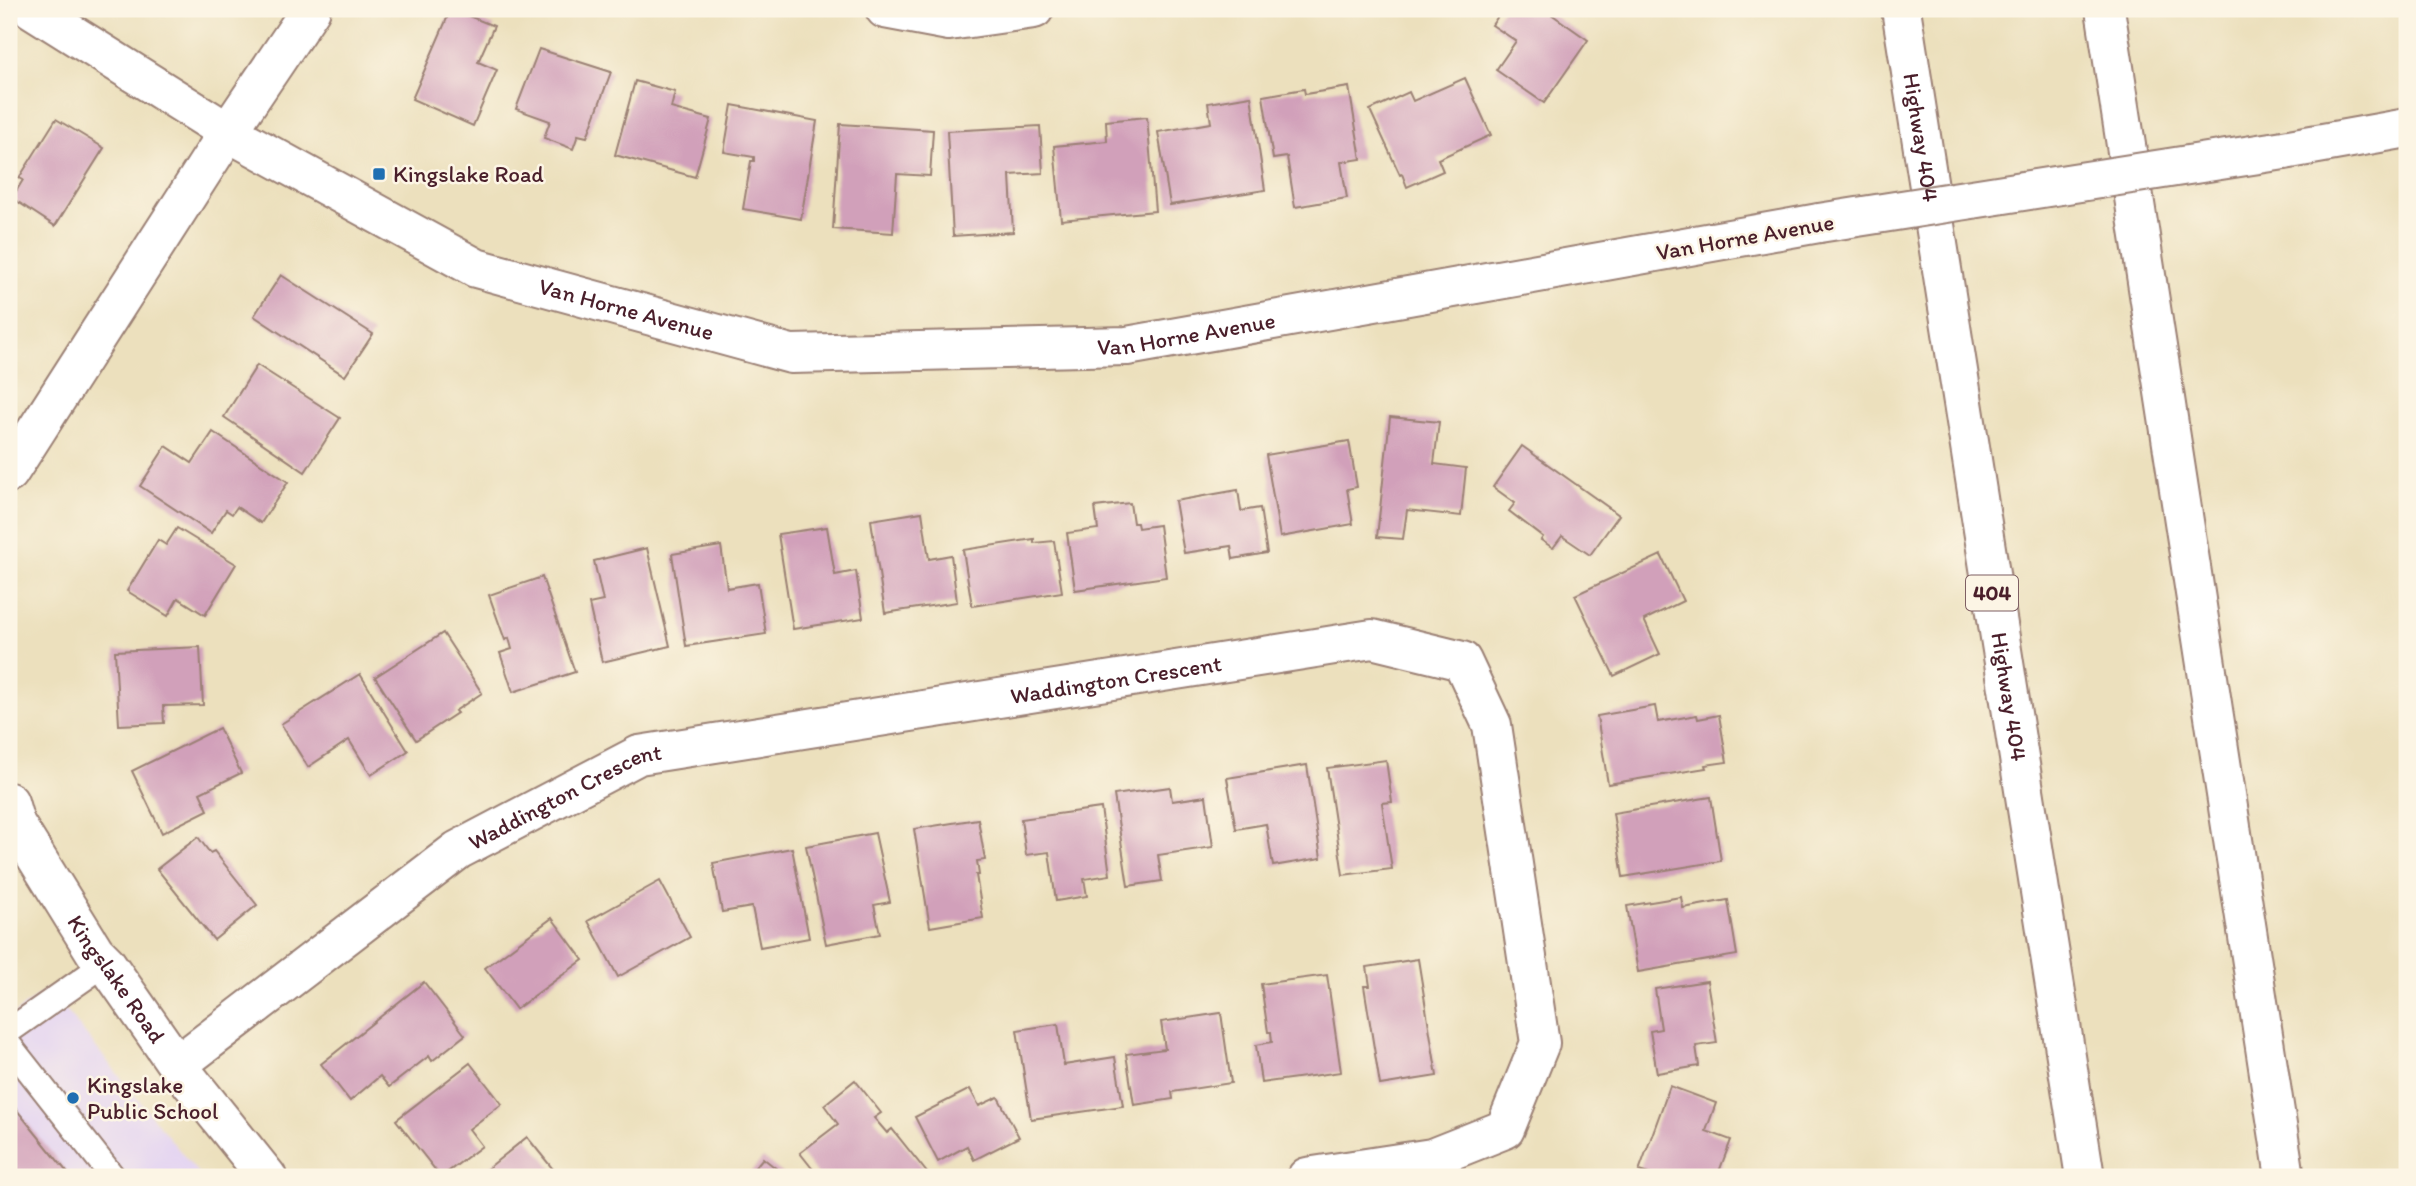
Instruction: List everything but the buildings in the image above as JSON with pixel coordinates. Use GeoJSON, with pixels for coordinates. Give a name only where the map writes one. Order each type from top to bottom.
{"type":"FeatureCollection","features":[{"type":"Feature","properties":{"kind":"main road","name":"Van Horne Avenue"},"geometry":{"type":"LineString","coordinates":[[32,9],[228,132],[476,268],[791,354],[1127,346],[1819,223],[2284,150],[2407,128]]}},
{"type":"Feature","properties":{"kind":"main road"},"geometry":{"type":"LineString","coordinates":[[9,473],[228,132],[312,9]]}},
{"type":"Feature","properties":{"kind":"main road"},"geometry":{"type":"LineString","coordinates":[[885,9],[949,21],[1034,9]]}},
{"type":"Feature","properties":{"kind":"main road","name":"Highway 404"},"geometry":{"type":"LineString","coordinates":[[1901,9],[2085,1177]]}},
{"type":"Feature","properties":{"kind":"main road"},"geometry":{"type":"LineString","coordinates":[[2105,9],[2285,1177]]}},
{"type":"Feature","properties":{"kind":"main road","name":"Waddington Crescent"},"geometry":{"type":"LineString","coordinates":[[177,1065],[458,850],[639,755],[1372,639],[1462,661],[1492,725],[1540,1043],[1505,1129],[1432,1158],[1307,1177]]}},
{"type":"Feature","properties":{"kind":"main road","name":"Kingslake Road"},"geometry":{"type":"LineString","coordinates":[[9,802],[15,824],[95,952],[106,963],[177,1065],[267,1177]]}},
{"type":"Feature","properties":{"kind":"lane"},"geometry":{"type":"LineString","coordinates":[[9,1031],[106,963]]}},
{"type":"Feature","properties":{"kind":"lane"},"geometry":{"type":"LineString","coordinates":[[9,1045],[113,1177]]}},
{"type":"Feature","properties":{"kind":"shaded area","name":"Kingslake Public School"},"geometry":{"type":"Polygon","coordinates":[[[48,988],[201,1177],[9,1177],[9,1018],[48,988]]]}},
{"type":"Feature","properties":{"kind":"place","name":"Kingslake Road"},"geometry":{"type":"Point","coordinates":[379,174]}},
{"type":"Feature","properties":{"kind":"place","name":"Kingslake Public School"},"geometry":{"type":"Point","coordinates":[73,1098]}}]}
